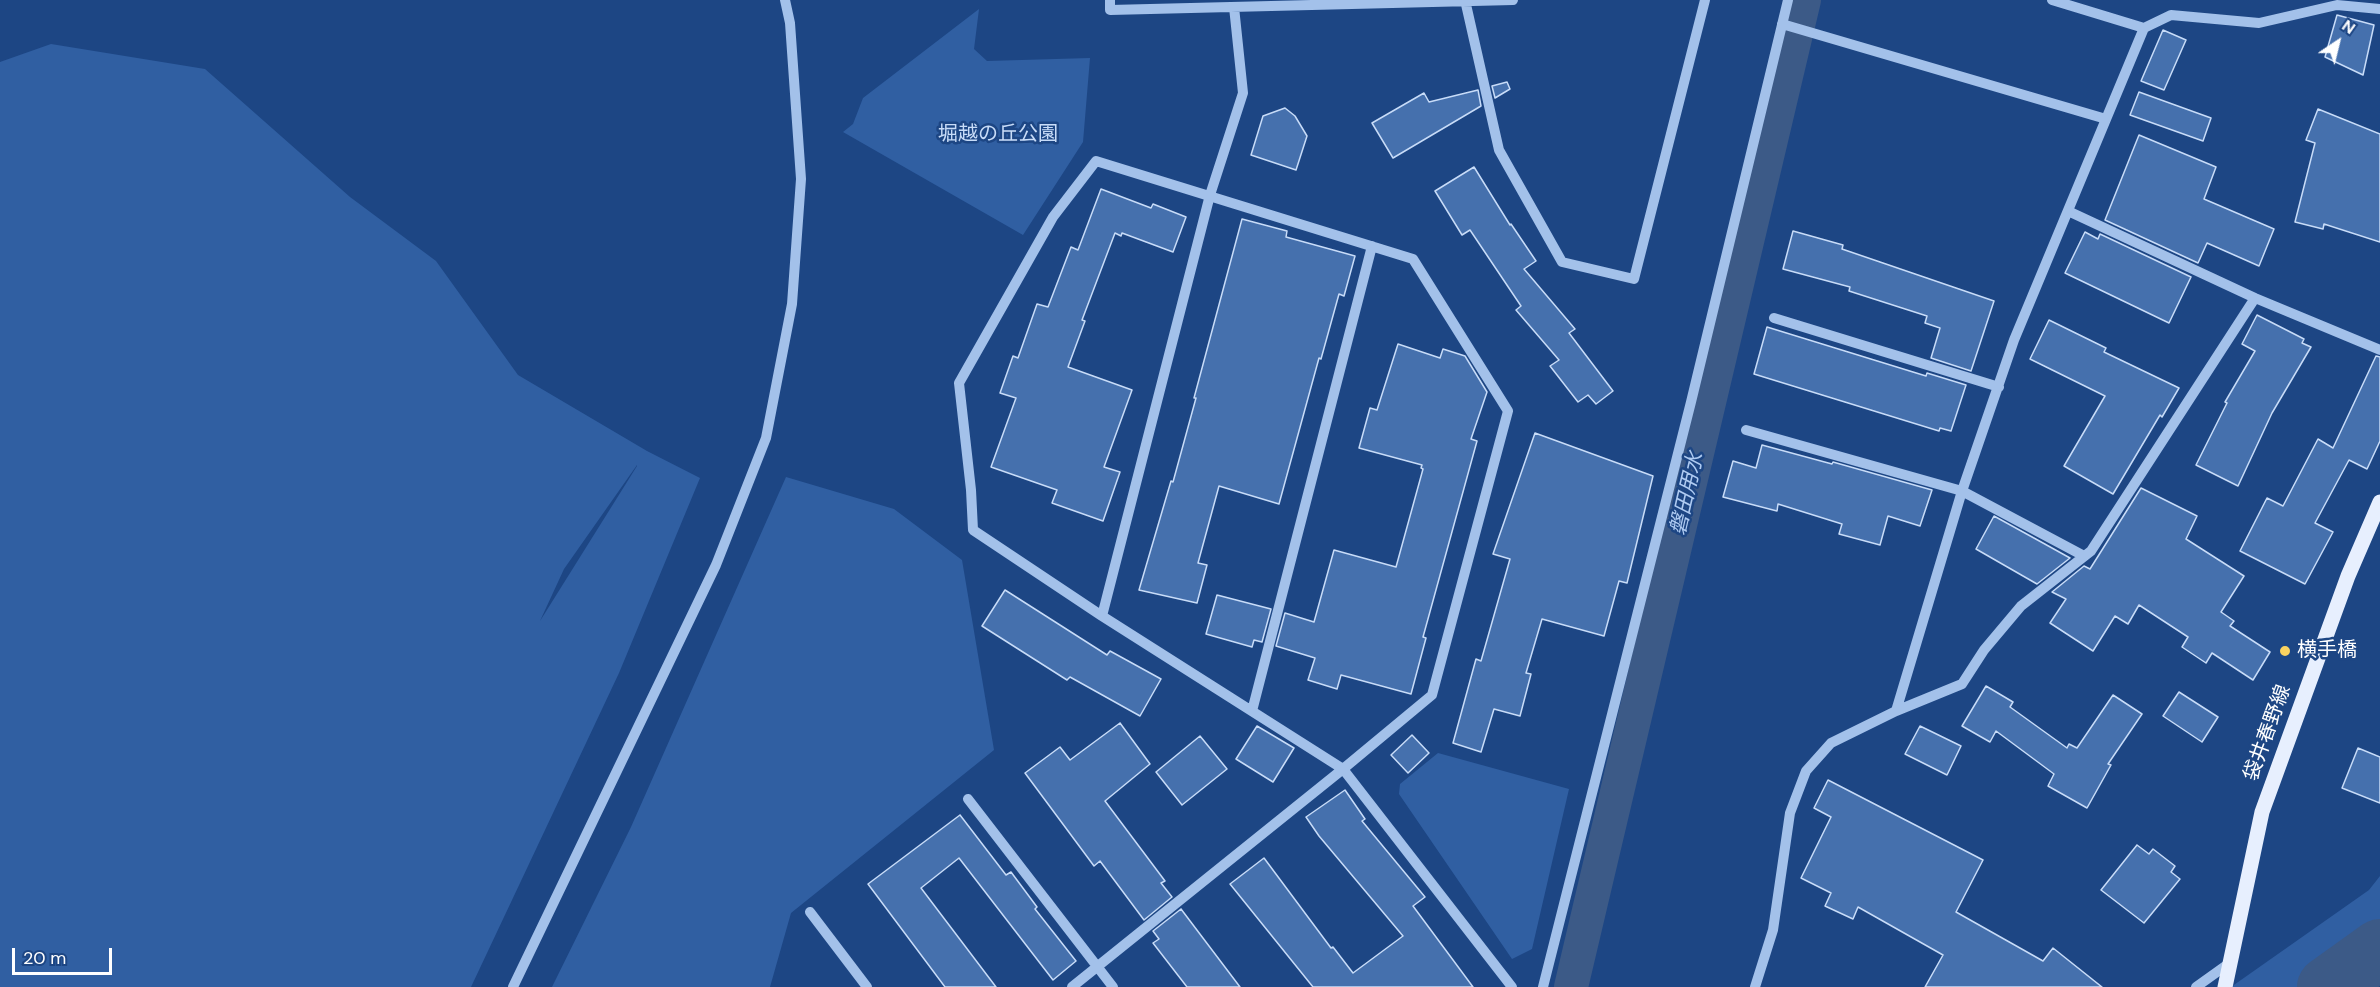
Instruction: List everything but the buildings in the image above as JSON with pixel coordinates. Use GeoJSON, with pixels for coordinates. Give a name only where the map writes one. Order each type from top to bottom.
{"type":"FeatureCollection","features":[{"type":"Feature","properties":{"kind":"main road","name":"袋井春野線"},"geometry":{"type":"LineString","coordinates":[[2225,987],[2262,812],[2348,576],[2380,502]]}},
{"type":"Feature","properties":{"kind":"street"},"geometry":{"type":"LineString","coordinates":[[513,987],[716,565],[766,438],[792,304],[801,179],[790,24],[785,0]]}},
{"type":"Feature","properties":{"kind":"street"},"geometry":{"type":"LineString","coordinates":[[1110,0],[1110,10],[1513,0]]}},
{"type":"Feature","properties":{"kind":"street"},"geometry":{"type":"LineString","coordinates":[[1465,1],[1499,150],[1562,262],[1634,279],[1705,0]]}},
{"type":"Feature","properties":{"kind":"street"},"geometry":{"type":"LineString","coordinates":[[1543,987],[1691,402],[1788,0]]}},
{"type":"Feature","properties":{"kind":"street"},"geometry":{"type":"LineString","coordinates":[[2052,0],[2144,28]]}},
{"type":"Feature","properties":{"kind":"street"},"geometry":{"type":"LineString","coordinates":[[1896,711],[1962,491],[2014,340],[2144,28],[2171,15],[2259,23],[2337,5],[2380,9]]}},
{"type":"Feature","properties":{"kind":"street"},"geometry":{"type":"LineString","coordinates":[[1102,616],[1210,195],[1243,93],[1234,7]]}},
{"type":"Feature","properties":{"kind":"street"},"geometry":{"type":"LineString","coordinates":[[1782,24],[2106,119]]}},
{"type":"Feature","properties":{"kind":"street"},"geometry":{"type":"LineString","coordinates":[[1072,987],[1343,770],[1432,695],[1508,411],[1413,259],[1096,161],[1053,217],[959,383],[972,490],[973,530],[1102,616],[1343,770],[1512,987]]}},
{"type":"Feature","properties":{"kind":"street"},"geometry":{"type":"LineString","coordinates":[[2068,211],[2255,298],[2380,350]]}},
{"type":"Feature","properties":{"kind":"street"},"geometry":{"type":"LineString","coordinates":[[1252,711],[1372,246]]}},
{"type":"Feature","properties":{"kind":"street"},"geometry":{"type":"LineString","coordinates":[[1755,987],[1773,930],[1790,813],[1806,771],[1831,743],[1896,711],[1962,684],[1984,650],[2021,606],[2091,550],[2255,298]]}},
{"type":"Feature","properties":{"kind":"street"},"geometry":{"type":"LineString","coordinates":[[1774,318],[1999,387]]}},
{"type":"Feature","properties":{"kind":"street"},"geometry":{"type":"LineString","coordinates":[[1746,430],[1962,491],[2084,556]]}},
{"type":"Feature","properties":{"kind":"street"},"geometry":{"type":"LineString","coordinates":[[968,800],[1113,987]]}},
{"type":"Feature","properties":{"kind":"street"},"geometry":{"type":"LineString","coordinates":[[810,912],[867,987]]}},
{"type":"Feature","properties":{"kind":"street"},"geometry":{"type":"LineString","coordinates":[[2196,987],[2231,962]]}},
{"type":"Feature","properties":{"kind":"green space","name":"堀越の丘公園"},"geometry":{"type":"Polygon","coordinates":[[[979,9],[974,49],[987,61],[1090,58],[1083,142],[1023,235],[843,132],[853,124],[863,98],[979,9]]]}},
{"type":"Feature","properties":{"kind":"green space"},"geometry":{"type":"Polygon","coordinates":[[[51,44],[205,69],[350,197],[436,261],[518,375],[647,451],[700,478],[619,673],[471,987],[0,987],[0,62],[51,44]],[[637,466],[564,569],[540,621],[637,466]]]}},
{"type":"Feature","properties":{"kind":"green space"},"geometry":{"type":"Polygon","coordinates":[[[786,477],[894,509],[962,560],[994,750],[791,913],[770,987],[552,987],[631,827],[786,477]]]}},
{"type":"Feature","properties":{"kind":"green space"},"geometry":{"type":"Polygon","coordinates":[[[1438,753],[1569,789],[1532,949],[1512,959],[1399,794],[1400,784],[1438,753]]]}},
{"type":"Feature","properties":{"kind":"green space"},"geometry":{"type":"Polygon","coordinates":[[[2380,876],[2380,982],[2373,987],[2231,987],[2369,890],[2380,876]]]}},
{"type":"Feature","properties":{"kind":"waterway","name":"磐田用水"},"geometry":{"type":"LineString","coordinates":[[1571,987],[1804,0]]}},
{"type":"Feature","properties":{"kind":"waterway"},"geometry":{"type":"LineString","coordinates":[[2327,987],[2380,949]]}},
{"type":"Feature","properties":{"kind":"place","name":"横手橋"},"geometry":{"type":"Point","coordinates":[2285,651]}}]}
